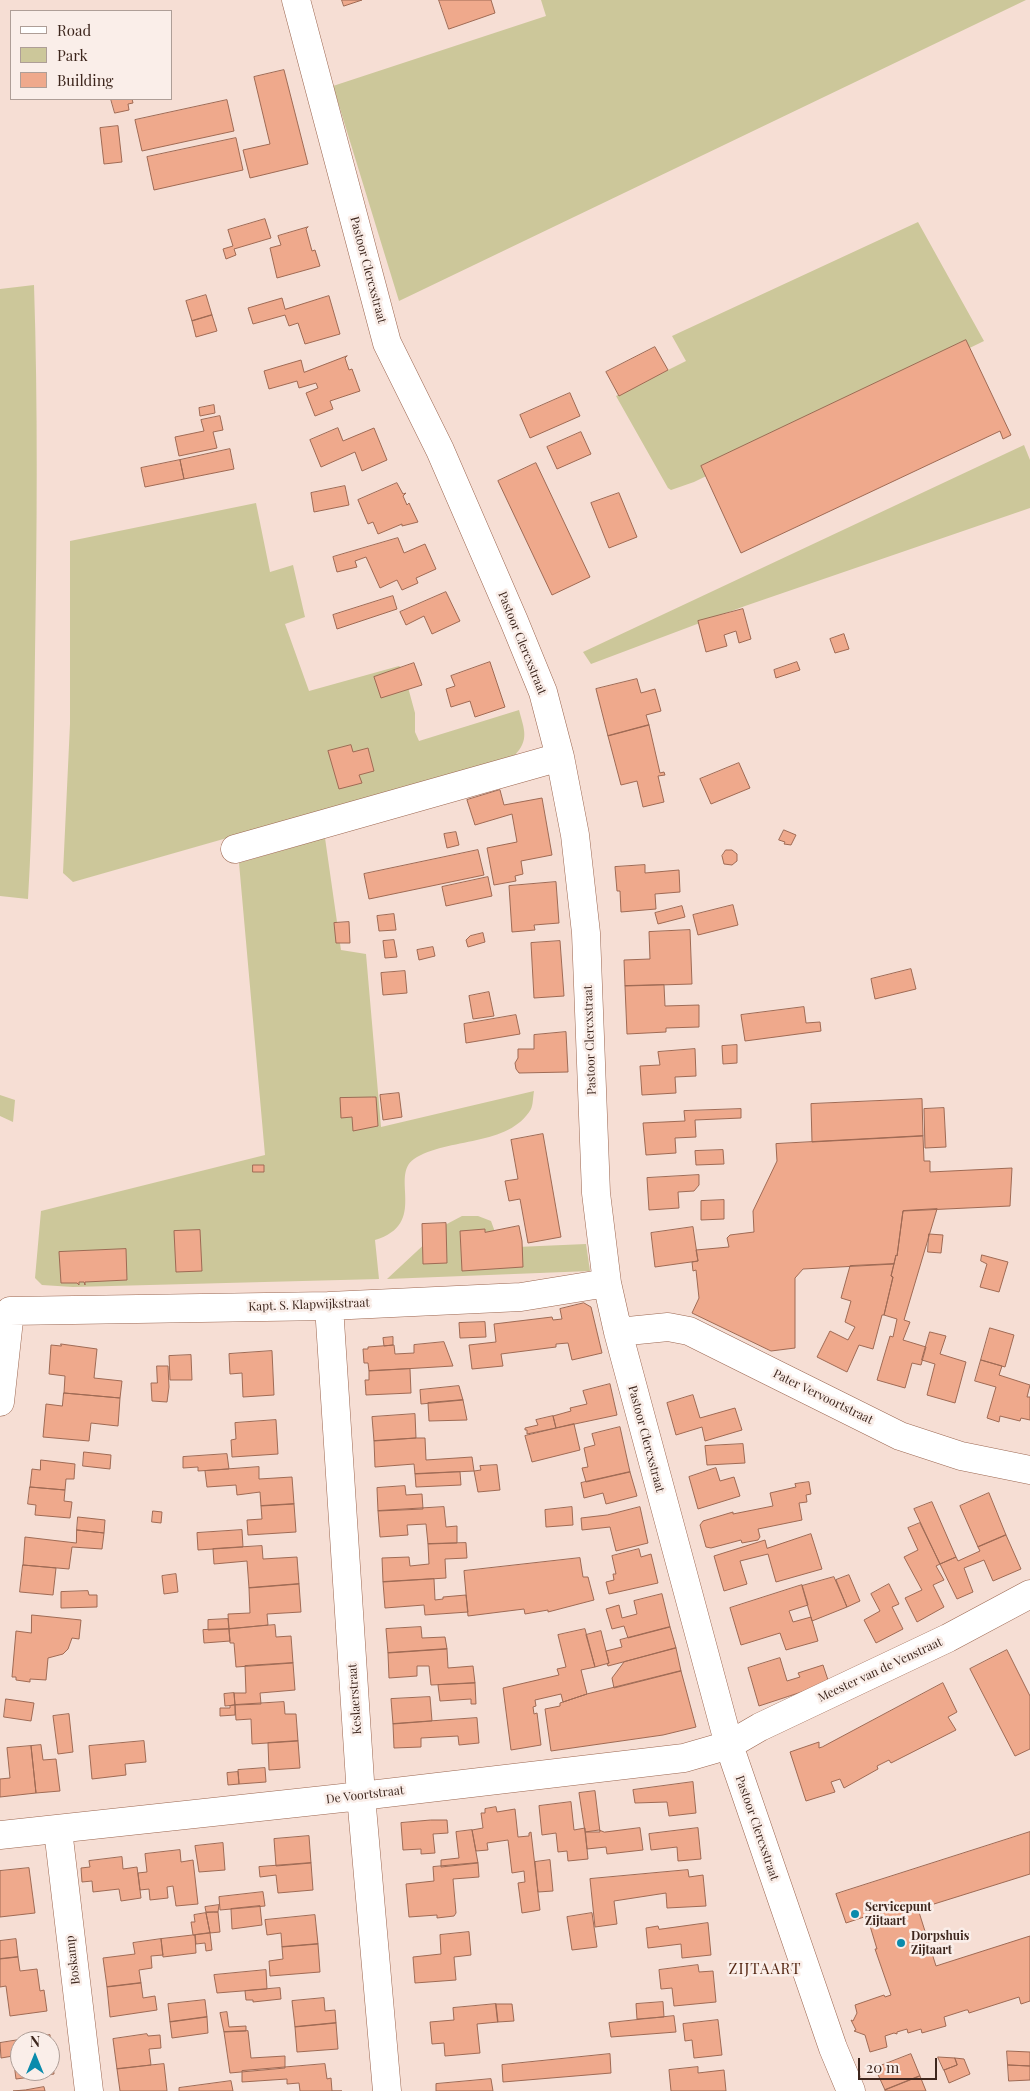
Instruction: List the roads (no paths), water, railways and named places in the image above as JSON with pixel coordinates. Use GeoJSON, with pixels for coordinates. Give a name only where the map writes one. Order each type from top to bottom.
{"type":"FeatureCollection","features":[{"type":"Feature","properties":{"kind":"street","name":"Pastoor Clercxstraat"},"geometry":{"type":"LineString","coordinates":[[296,0],[387,343],[440,450],[543,692],[560,757],[574,835],[586,933],[596,1193],[607,1283],[618,1332],[728,1745],[833,2048],[851,2091]]}},
{"type":"Feature","properties":{"kind":"street"},"geometry":{"type":"LineString","coordinates":[[235,849],[560,757]]}},
{"type":"Feature","properties":{"kind":"street","name":"Kapt. S. Klapwijkstraat"},"geometry":{"type":"LineString","coordinates":[[0,1402],[10,1311],[329,1306],[521,1297],[607,1283]]}},
{"type":"Feature","properties":{"kind":"street","name":"Keslaerstraat"},"geometry":{"type":"LineString","coordinates":[[329,1306],[361,1796],[387,2091]]}},
{"type":"Feature","properties":{"kind":"street","name":"Pater Vervoortstraat"},"geometry":{"type":"LineString","coordinates":[[618,1332],[668,1327],[689,1331],[900,1436],[961,1456],[1030,1470]]}},
{"type":"Feature","properties":{"kind":"street","name":"Meester van de Venstraat"},"geometry":{"type":"LineString","coordinates":[[728,1745],[760,1727],[948,1638],[1030,1594]]}},
{"type":"Feature","properties":{"kind":"street","name":"De Voortstraat"},"geometry":{"type":"LineString","coordinates":[[0,1835],[361,1796],[684,1758],[728,1745]]}},
{"type":"Feature","properties":{"kind":"street","name":"Boskamp"},"geometry":{"type":"LineString","coordinates":[[58,1830],[89,2091]]}},
{"type":"Feature","properties":{"kind":"place","name":"Servicepunt Zijtaart"},"geometry":{"type":"Point","coordinates":[855,1914]}},
{"type":"Feature","properties":{"kind":"place","name":"Dorpshuis Zijtaart"},"geometry":{"type":"Point","coordinates":[901,1943]}},
{"type":"Feature","properties":{"kind":"district","name":"ZIJTAART"},"geometry":{"type":"Point","coordinates":[765,1969]}}]}
